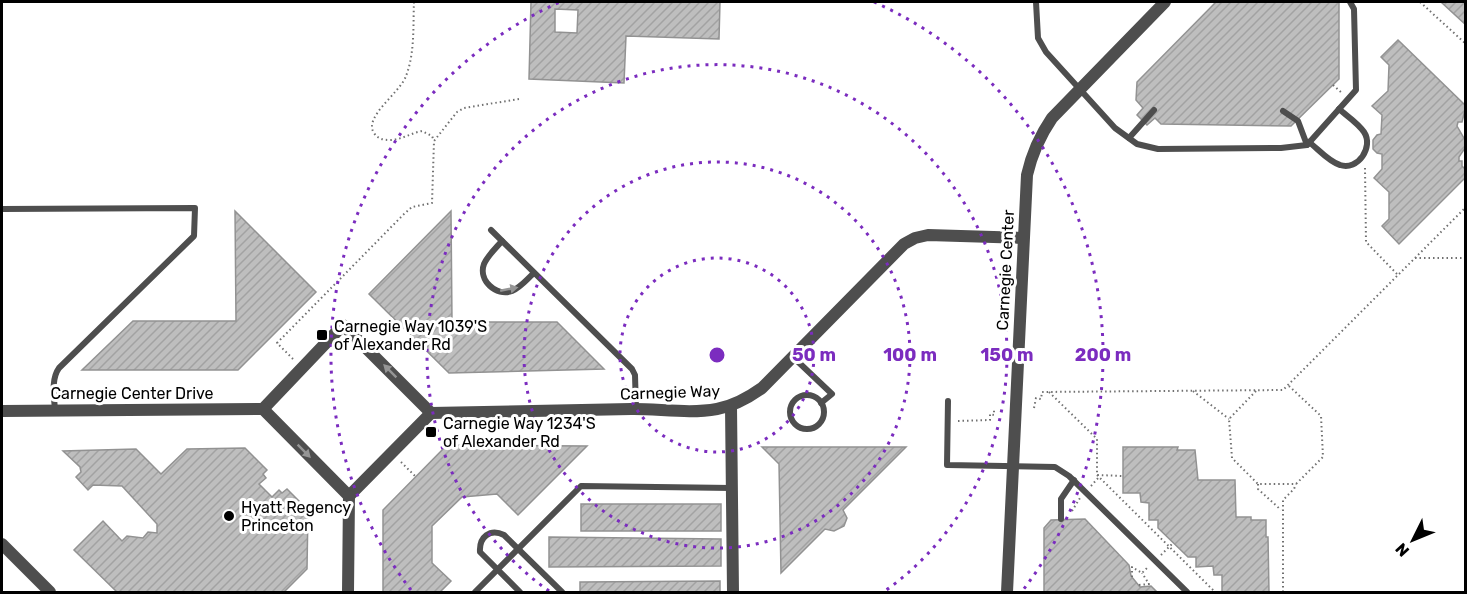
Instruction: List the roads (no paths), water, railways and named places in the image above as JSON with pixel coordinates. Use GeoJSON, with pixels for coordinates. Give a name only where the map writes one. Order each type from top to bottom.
{"type":"FeatureCollection","features":[{"type":"Feature","properties":{"kind":"street","name":"Carnegie Center"},"geometry":{"type":"LineString","coordinates":[[1006,592],[1023,238],[1027,175],[1032,154],[1040,135],[1052,118],[1165,2]]}},
{"type":"Feature","properties":{"kind":"street","name":"Carnegie Way"},"geometry":{"type":"LineString","coordinates":[[431,413],[636,409],[696,411],[730,406],[749,398],[762,388],[897,251],[915,238],[928,235],[1023,238]]}},
{"type":"Feature","properties":{"kind":"street"},"geometry":{"type":"LineString","coordinates":[[348,592],[349,496],[431,413],[344,325],[263,409],[349,496]]}},
{"type":"Feature","properties":{"kind":"street"},"geometry":{"type":"LineString","coordinates":[[730,406],[733,592]]}},
{"type":"Feature","properties":{"kind":"street","name":"Carnegie Center Drive"},"geometry":{"type":"LineString","coordinates":[[2,411],[263,409]]}},
{"type":"Feature","properties":{"kind":"street"},"geometry":{"type":"LineString","coordinates":[[2,544],[50,592]]}},
{"type":"Feature","properties":{"kind":"lane"},"geometry":{"type":"LineString","coordinates":[[1036,2],[1038,38],[1055,65],[1115,128],[1137,144],[1158,149],[1281,148],[1308,143],[1356,90],[1354,9],[1350,2]]}},
{"type":"Feature","properties":{"kind":"lane"},"geometry":{"type":"LineString","coordinates":[[1283,111],[1298,121],[1308,143],[1340,166],[1350,166],[1358,162],[1368,145],[1364,132],[1339,109]]}},
{"type":"Feature","properties":{"kind":"lane"},"geometry":{"type":"LineString","coordinates":[[1129,138],[1154,110]]}},
{"type":"Feature","properties":{"kind":"lane"},"geometry":{"type":"LineString","coordinates":[[2,209],[195,208],[194,236],[55,373],[55,410]]}},
{"type":"Feature","properties":{"kind":"lane"},"geometry":{"type":"LineString","coordinates":[[491,230],[632,369],[635,375],[636,409]]}},
{"type":"Feature","properties":{"kind":"lane"},"geometry":{"type":"LineString","coordinates":[[502,241],[484,265],[483,275],[488,285],[498,291],[509,292],[519,287],[534,273]]}},
{"type":"Feature","properties":{"kind":"lane"},"geometry":{"type":"LineString","coordinates":[[793,356],[832,394],[821,403]]}},
{"type":"Feature","properties":{"kind":"lane"},"geometry":{"type":"LineString","coordinates":[[807,395],[821,403],[824,408],[822,420],[814,428],[803,429],[793,424],[789,413],[796,399],[807,395]]}},
{"type":"Feature","properties":{"kind":"lane"},"geometry":{"type":"LineString","coordinates":[[948,401],[947,465],[1055,467],[1074,480],[1187,592]]}},
{"type":"Feature","properties":{"kind":"lane"},"geometry":{"type":"LineString","coordinates":[[1061,519],[1060,499],[1074,480]]}},
{"type":"Feature","properties":{"kind":"lane"},"geometry":{"type":"LineString","coordinates":[[475,592],[581,486],[732,488]]}},
{"type":"Feature","properties":{"kind":"lane"},"geometry":{"type":"LineString","coordinates":[[520,592],[480,552],[479,544],[482,538],[489,533],[497,532],[504,535],[562,592]]}},
{"type":"Feature","properties":{"kind":"place","name":"Carnegie Way 1039'S of Alexander Rd"},"geometry":{"type":"Point","coordinates":[322,335]}},
{"type":"Feature","properties":{"kind":"place","name":"Carnegie Way 1234'S of Alexander Rd"},"geometry":{"type":"Point","coordinates":[431,432]}},
{"type":"Feature","properties":{"kind":"place","name":"Hyatt Regency Princeton"},"geometry":{"type":"Point","coordinates":[229,516]}}]}
